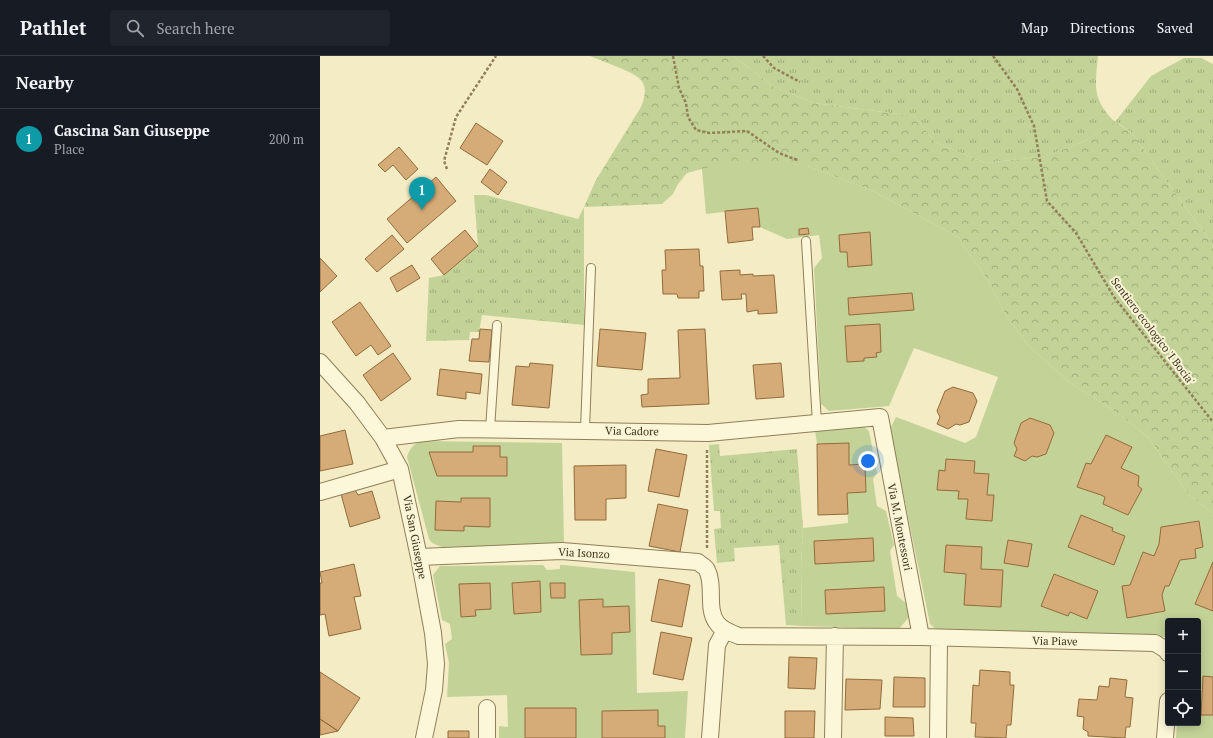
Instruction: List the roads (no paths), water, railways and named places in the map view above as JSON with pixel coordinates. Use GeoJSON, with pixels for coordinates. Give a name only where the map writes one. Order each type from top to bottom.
{"type":"FeatureCollection","features":[{"type":"Feature","properties":{"kind":"street","name":"Via San Giuseppe"},"geometry":{"type":"LineString","coordinates":[[320,362],[357,403],[383,438],[400,469],[419,557],[433,633],[436,664],[434,690],[424,738]]}},
{"type":"Feature","properties":{"kind":"street","name":"Via Cadore"},"geometry":{"type":"LineString","coordinates":[[383,438],[459,429],[708,433],[880,417]]}},
{"type":"Feature","properties":{"kind":"street","name":"Via M. Montessori"},"geometry":{"type":"LineString","coordinates":[[880,417],[921,637]]}},
{"type":"Feature","properties":{"kind":"street"},"geometry":{"type":"LineString","coordinates":[[320,492],[400,469]]}},
{"type":"Feature","properties":{"kind":"street","name":"Via Isonzo"},"geometry":{"type":"LineString","coordinates":[[419,557],[562,551],[698,562],[707,569],[712,608],[716,623],[725,630]]}},
{"type":"Feature","properties":{"kind":"street","name":"Via Piave"},"geometry":{"type":"LineString","coordinates":[[725,630],[739,636],[921,637],[1155,643],[1165,649]]}},
{"type":"Feature","properties":{"kind":"street"},"geometry":{"type":"LineString","coordinates":[[710,738],[717,645],[725,630]]}},
{"type":"Feature","properties":{"kind":"street"},"geometry":{"type":"LineString","coordinates":[[833,738],[835,636]]}},
{"type":"Feature","properties":{"kind":"street"},"geometry":{"type":"LineString","coordinates":[[938,638],[938,738]]}},
{"type":"Feature","properties":{"kind":"street"},"geometry":{"type":"LineString","coordinates":[[487,708],[487,738]]}},
{"type":"Feature","properties":{"kind":"street"},"geometry":{"type":"LineString","coordinates":[[1166,738],[1167,726]]}},
{"type":"Feature","properties":{"kind":"lane"},"geometry":{"type":"LineString","coordinates":[[806,241],[817,423]]}},
{"type":"Feature","properties":{"kind":"lane"},"geometry":{"type":"LineString","coordinates":[[585,430],[591,268]]}},
{"type":"Feature","properties":{"kind":"lane"},"geometry":{"type":"LineString","coordinates":[[490,429],[497,326]]}},
{"type":"Feature","properties":{"kind":"place","name":"Cascina San Giuseppe"},"geometry":{"type":"Point","coordinates":[422,210]}}]}
